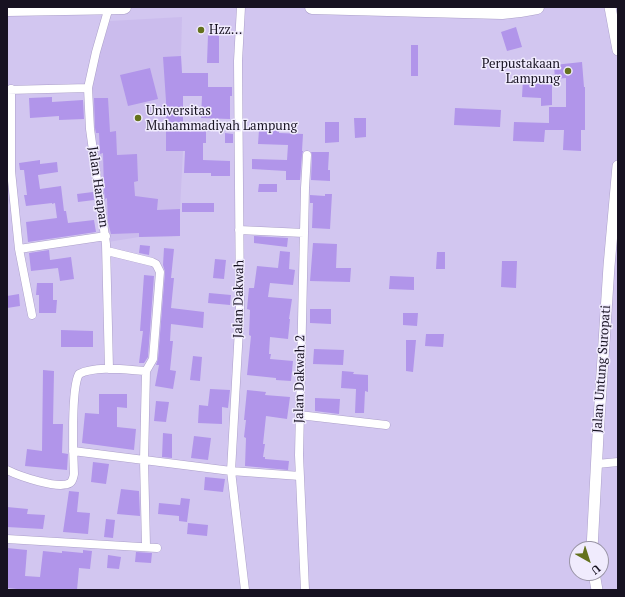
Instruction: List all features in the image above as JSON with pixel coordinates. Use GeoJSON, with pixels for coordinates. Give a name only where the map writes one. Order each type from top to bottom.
{"type":"FeatureCollection","features":[{"type":"Feature","properties":{"kind":"highway"},"geometry":{"type":"LineString","coordinates":[[7,9],[124,7]]}},
{"type":"Feature","properties":{"kind":"highway"},"geometry":{"type":"LineString","coordinates":[[312,7],[502,12],[536,7]]}},
{"type":"Feature","properties":{"kind":"main road"},"geometry":{"type":"LineString","coordinates":[[610,7],[618,50]]}},
{"type":"Feature","properties":{"kind":"main road","name":"Jalan Untung Suropati"},"geometry":{"type":"LineString","coordinates":[[592,541],[609,266],[618,166]]}},
{"type":"Feature","properties":{"kind":"street","name":"Jalan Harapan"},"geometry":{"type":"LineString","coordinates":[[108,369],[106,236],[90,129],[88,88],[109,7]]}},
{"type":"Feature","properties":{"kind":"street","name":"Jalan Dakwah"},"geometry":{"type":"LineString","coordinates":[[242,7],[238,61],[240,310],[231,471],[245,590]]}},
{"type":"Feature","properties":{"kind":"street"},"geometry":{"type":"LineString","coordinates":[[32,315],[19,249],[11,171],[9,89],[88,88]]}},
{"type":"Feature","properties":{"kind":"street","name":"Jalan Dakwah 2"},"geometry":{"type":"LineString","coordinates":[[305,590],[299,416],[304,188],[307,155]]}},
{"type":"Feature","properties":{"kind":"street"},"geometry":{"type":"LineString","coordinates":[[239,230],[304,232]]}},
{"type":"Feature","properties":{"kind":"street"},"geometry":{"type":"LineString","coordinates":[[19,249],[106,236]]}},
{"type":"Feature","properties":{"kind":"street"},"geometry":{"type":"LineString","coordinates":[[106,251],[152,262],[156,264],[160,272],[153,359],[146,371],[144,460],[146,546]]}},
{"type":"Feature","properties":{"kind":"street"},"geometry":{"type":"LineString","coordinates":[[7,470],[23,478],[46,482],[67,484],[72,481],[77,378],[79,374],[108,369],[146,371]]}},
{"type":"Feature","properties":{"kind":"street"},"geometry":{"type":"LineString","coordinates":[[299,416],[386,425]]}},
{"type":"Feature","properties":{"kind":"street"},"geometry":{"type":"LineString","coordinates":[[73,451],[231,471],[300,476]]}},
{"type":"Feature","properties":{"kind":"street"},"geometry":{"type":"LineString","coordinates":[[597,464],[618,462]]}},
{"type":"Feature","properties":{"kind":"street"},"geometry":{"type":"LineString","coordinates":[[7,539],[146,546],[157,548]]}},
{"type":"Feature","properties":{"kind":"shaded area","name":"Universitas Muhammadiyah Lampung"},"geometry":{"type":"Polygon","coordinates":[[[182,17],[181,56],[183,151],[180,236],[139,237],[108,242],[106,208],[97,164],[94,133],[92,99],[94,69],[110,21],[182,17]]]}},
{"type":"Feature","properties":{"kind":"building"},"geometry":{"type":"Polygon","coordinates":[[[516,27],[522,47],[507,51],[501,32],[516,27]]]}},
{"type":"Feature","properties":{"kind":"building"},"geometry":{"type":"Polygon","coordinates":[[[208,35],[219,35],[219,63],[207,63],[208,35]]]}},
{"type":"Feature","properties":{"kind":"building"},"geometry":{"type":"Polygon","coordinates":[[[411,45],[418,45],[418,76],[411,76],[411,45]]]}},
{"type":"Feature","properties":{"kind":"building"},"geometry":{"type":"Polygon","coordinates":[[[181,56],[182,73],[208,73],[208,87],[232,87],[232,96],[230,96],[230,119],[201,118],[202,96],[183,96],[183,127],[206,128],[206,143],[203,143],[203,160],[230,161],[230,176],[211,176],[211,173],[184,173],[185,151],[166,151],[166,101],[163,57],[181,56]]]}},
{"type":"Feature","properties":{"kind":"building"},"geometry":{"type":"Polygon","coordinates":[[[582,62],[585,87],[585,130],[581,130],[581,151],[563,150],[564,130],[545,130],[544,142],[513,141],[514,122],[549,123],[549,107],[566,107],[566,78],[555,79],[554,65],[582,62]]]}},
{"type":"Feature","properties":{"kind":"building"},"geometry":{"type":"Polygon","coordinates":[[[150,68],[158,99],[128,106],[120,75],[150,68]]]}},
{"type":"Feature","properties":{"kind":"building"},"geometry":{"type":"Polygon","coordinates":[[[523,79],[535,79],[535,84],[552,83],[552,105],[541,106],[541,98],[522,97],[523,79]]]}},
{"type":"Feature","properties":{"kind":"building"},"geometry":{"type":"Polygon","coordinates":[[[52,97],[52,102],[83,100],[84,119],[59,120],[59,116],[30,118],[29,98],[52,97]]]}},
{"type":"Feature","properties":{"kind":"building"},"geometry":{"type":"Polygon","coordinates":[[[94,98],[108,98],[110,132],[116,131],[117,155],[137,154],[138,181],[134,182],[135,196],[158,199],[157,210],[180,209],[180,236],[139,237],[139,233],[111,234],[108,222],[107,198],[105,199],[104,190],[103,153],[100,154],[99,133],[96,133],[95,128],[94,98]]]}},
{"type":"Feature","properties":{"kind":"building"},"geometry":{"type":"Polygon","coordinates":[[[455,108],[501,110],[500,127],[454,125],[455,108]]]}},
{"type":"Feature","properties":{"kind":"building"},"geometry":{"type":"Polygon","coordinates":[[[354,118],[366,118],[366,137],[355,138],[354,118]]]}},
{"type":"Feature","properties":{"kind":"building"},"geometry":{"type":"Polygon","coordinates":[[[325,122],[339,122],[339,142],[325,143],[325,122]]]}},
{"type":"Feature","properties":{"kind":"building"},"geometry":{"type":"Polygon","coordinates":[[[259,130],[303,134],[300,180],[286,180],[286,171],[252,169],[252,159],[287,160],[288,145],[258,144],[259,130]]]}},
{"type":"Feature","properties":{"kind":"building"},"geometry":{"type":"Polygon","coordinates":[[[225,133],[233,134],[233,143],[225,143],[225,133]]]}},
{"type":"Feature","properties":{"kind":"building"},"geometry":{"type":"Polygon","coordinates":[[[311,152],[329,152],[328,170],[330,170],[330,181],[311,180],[311,152]]]}},
{"type":"Feature","properties":{"kind":"building"},"geometry":{"type":"Polygon","coordinates":[[[40,160],[40,164],[57,162],[58,172],[38,175],[40,189],[61,186],[64,211],[66,211],[68,223],[94,220],[96,232],[28,242],[26,222],[57,218],[55,203],[26,206],[24,195],[27,195],[24,170],[20,170],[19,163],[40,160]]]}},
{"type":"Feature","properties":{"kind":"building"},"geometry":{"type":"Polygon","coordinates":[[[259,184],[277,184],[277,192],[258,192],[259,184]]]}},
{"type":"Feature","properties":{"kind":"building"},"geometry":{"type":"Polygon","coordinates":[[[93,192],[94,200],[78,202],[77,194],[93,192]]]}},
{"type":"Feature","properties":{"kind":"building"},"geometry":{"type":"Polygon","coordinates":[[[325,194],[332,194],[330,229],[312,228],[313,203],[310,203],[310,195],[325,196],[325,194]]]}},
{"type":"Feature","properties":{"kind":"building"},"geometry":{"type":"Polygon","coordinates":[[[182,203],[214,203],[214,212],[182,212],[182,203]]]}},
{"type":"Feature","properties":{"kind":"building"},"geometry":{"type":"Polygon","coordinates":[[[254,236],[288,238],[287,247],[254,243],[254,236]]]}},
{"type":"Feature","properties":{"kind":"building"},"geometry":{"type":"Polygon","coordinates":[[[313,243],[337,244],[336,268],[351,268],[350,282],[310,281],[313,243]]]}},
{"type":"Feature","properties":{"kind":"building"},"geometry":{"type":"Polygon","coordinates":[[[140,245],[150,246],[149,255],[139,253],[140,245]]]}},
{"type":"Feature","properties":{"kind":"building"},"geometry":{"type":"Polygon","coordinates":[[[164,248],[174,249],[171,278],[174,278],[171,308],[204,312],[203,328],[171,324],[170,341],[173,341],[170,370],[176,371],[173,389],[155,386],[159,365],[156,365],[158,359],[165,272],[163,265],[164,248]]]}},
{"type":"Feature","properties":{"kind":"building"},"geometry":{"type":"Polygon","coordinates":[[[49,250],[50,260],[71,257],[74,279],[60,281],[58,268],[31,271],[29,253],[49,250]]]}},
{"type":"Feature","properties":{"kind":"building"},"geometry":{"type":"Polygon","coordinates":[[[280,251],[290,252],[289,269],[295,270],[293,285],[270,283],[268,297],[292,299],[288,339],[270,337],[269,354],[271,354],[270,359],[293,361],[291,381],[247,375],[251,336],[249,335],[250,310],[247,309],[249,288],[254,288],[257,266],[278,268],[280,251]]]}},
{"type":"Feature","properties":{"kind":"building"},"geometry":{"type":"Polygon","coordinates":[[[437,252],[445,252],[445,269],[436,269],[437,252]]]}},
{"type":"Feature","properties":{"kind":"building"},"geometry":{"type":"Polygon","coordinates":[[[215,259],[226,260],[224,279],[213,278],[215,259]]]}},
{"type":"Feature","properties":{"kind":"building"},"geometry":{"type":"Polygon","coordinates":[[[502,261],[517,261],[516,288],[501,287],[502,261]]]}},
{"type":"Feature","properties":{"kind":"building"},"geometry":{"type":"Polygon","coordinates":[[[144,275],[154,276],[148,357],[144,363],[139,363],[143,331],[140,331],[144,275]]]}},
{"type":"Feature","properties":{"kind":"building"},"geometry":{"type":"Polygon","coordinates":[[[390,276],[414,277],[414,290],[389,289],[390,276]]]}},
{"type":"Feature","properties":{"kind":"building"},"geometry":{"type":"Polygon","coordinates":[[[37,283],[53,283],[53,300],[57,300],[56,313],[39,313],[39,295],[36,295],[37,283]]]}},
{"type":"Feature","properties":{"kind":"building"},"geometry":{"type":"Polygon","coordinates":[[[209,293],[231,295],[230,305],[208,303],[209,293]]]}},
{"type":"Feature","properties":{"kind":"building"},"geometry":{"type":"Polygon","coordinates":[[[19,294],[20,306],[7,308],[7,296],[19,294]]]}},
{"type":"Feature","properties":{"kind":"building"},"geometry":{"type":"Polygon","coordinates":[[[310,309],[331,309],[331,324],[310,323],[310,309]]]}},
{"type":"Feature","properties":{"kind":"building"},"geometry":{"type":"Polygon","coordinates":[[[403,313],[418,313],[417,326],[403,325],[403,313]]]}},
{"type":"Feature","properties":{"kind":"building"},"geometry":{"type":"Polygon","coordinates":[[[61,330],[93,331],[93,347],[61,347],[61,330]]]}},
{"type":"Feature","properties":{"kind":"building"},"geometry":{"type":"Polygon","coordinates":[[[426,334],[444,334],[443,347],[425,346],[426,334]]]}},
{"type":"Feature","properties":{"kind":"building"},"geometry":{"type":"Polygon","coordinates":[[[406,340],[416,340],[413,372],[406,371],[406,340]]]}},
{"type":"Feature","properties":{"kind":"building"},"geometry":{"type":"Polygon","coordinates":[[[314,349],[344,350],[343,365],[313,364],[314,349]]]}},
{"type":"Feature","properties":{"kind":"building"},"geometry":{"type":"Polygon","coordinates":[[[193,356],[202,357],[200,381],[190,380],[193,356]]]}},
{"type":"Feature","properties":{"kind":"building"},"geometry":{"type":"Polygon","coordinates":[[[43,370],[54,371],[53,424],[63,424],[62,453],[68,454],[67,470],[25,466],[27,449],[42,451],[43,370]]]}},
{"type":"Feature","properties":{"kind":"building"},"geometry":{"type":"Polygon","coordinates":[[[342,371],[354,372],[353,374],[368,375],[368,392],[365,391],[364,413],[355,413],[356,389],[341,388],[342,371]]]}},
{"type":"Feature","properties":{"kind":"building"},"geometry":{"type":"Polygon","coordinates":[[[210,389],[230,390],[228,408],[222,407],[222,424],[198,423],[199,405],[208,406],[210,389]]]}},
{"type":"Feature","properties":{"kind":"building"},"geometry":{"type":"Polygon","coordinates":[[[247,390],[266,392],[265,395],[290,397],[287,419],[266,416],[263,444],[265,444],[263,457],[265,457],[265,459],[289,461],[288,470],[245,466],[246,438],[244,437],[246,420],[244,420],[247,390]]]}},
{"type":"Feature","properties":{"kind":"building"},"geometry":{"type":"Polygon","coordinates":[[[99,394],[127,394],[127,408],[117,407],[117,427],[136,429],[134,450],[82,443],[85,413],[99,414],[99,394]]]}},
{"type":"Feature","properties":{"kind":"building"},"geometry":{"type":"Polygon","coordinates":[[[315,398],[340,399],[339,414],[315,411],[315,398]]]}},
{"type":"Feature","properties":{"kind":"building"},"geometry":{"type":"Polygon","coordinates":[[[156,401],[169,402],[166,422],[154,421],[156,401]]]}},
{"type":"Feature","properties":{"kind":"building"},"geometry":{"type":"Polygon","coordinates":[[[163,433],[172,434],[172,458],[162,457],[163,433]]]}},
{"type":"Feature","properties":{"kind":"building"},"geometry":{"type":"Polygon","coordinates":[[[194,436],[211,438],[208,460],[191,458],[194,436]]]}},
{"type":"Feature","properties":{"kind":"building"},"geometry":{"type":"Polygon","coordinates":[[[93,462],[109,464],[106,484],[91,482],[93,462]]]}},
{"type":"Feature","properties":{"kind":"building"},"geometry":{"type":"Polygon","coordinates":[[[205,477],[225,479],[223,492],[204,490],[205,477]]]}},
{"type":"Feature","properties":{"kind":"building"},"geometry":{"type":"Polygon","coordinates":[[[121,489],[139,491],[140,516],[117,514],[121,489]]]}},
{"type":"Feature","properties":{"kind":"building"},"geometry":{"type":"Polygon","coordinates":[[[69,491],[79,492],[77,512],[90,513],[88,534],[63,532],[69,491]]]}},
{"type":"Feature","properties":{"kind":"building"},"geometry":{"type":"Polygon","coordinates":[[[181,498],[190,499],[187,522],[179,521],[179,516],[158,514],[159,503],[180,505],[181,498]]]}},
{"type":"Feature","properties":{"kind":"building"},"geometry":{"type":"Polygon","coordinates":[[[7,507],[28,509],[27,514],[45,515],[43,529],[7,527],[7,507]]]}},
{"type":"Feature","properties":{"kind":"building"},"geometry":{"type":"Polygon","coordinates":[[[106,519],[115,520],[113,538],[104,537],[106,519]]]}},
{"type":"Feature","properties":{"kind":"building"},"geometry":{"type":"Polygon","coordinates":[[[188,523],[208,525],[207,536],[187,534],[188,523]]]}},
{"type":"Feature","properties":{"kind":"building"},"geometry":{"type":"Polygon","coordinates":[[[7,548],[27,550],[25,576],[40,577],[43,551],[83,553],[83,550],[92,551],[90,569],[79,568],[77,590],[27,590],[7,588],[7,548]]]}},
{"type":"Feature","properties":{"kind":"building"},"geometry":{"type":"Polygon","coordinates":[[[136,552],[152,553],[151,563],[135,562],[136,552]]]}},
{"type":"Feature","properties":{"kind":"building"},"geometry":{"type":"Polygon","coordinates":[[[108,555],[121,557],[119,569],[107,568],[108,555]]]}},
{"type":"Feature","properties":{"kind":"place","name":"Hzz..."},"geometry":{"type":"Point","coordinates":[201,30]}},
{"type":"Feature","properties":{"kind":"place","name":"Perpustakaan Lampung"},"geometry":{"type":"Point","coordinates":[568,71]}},
{"type":"Feature","properties":{"kind":"place","name":"Universitas Muhammadiyah Lampung"},"geometry":{"type":"Point","coordinates":[138,118]}}]}
